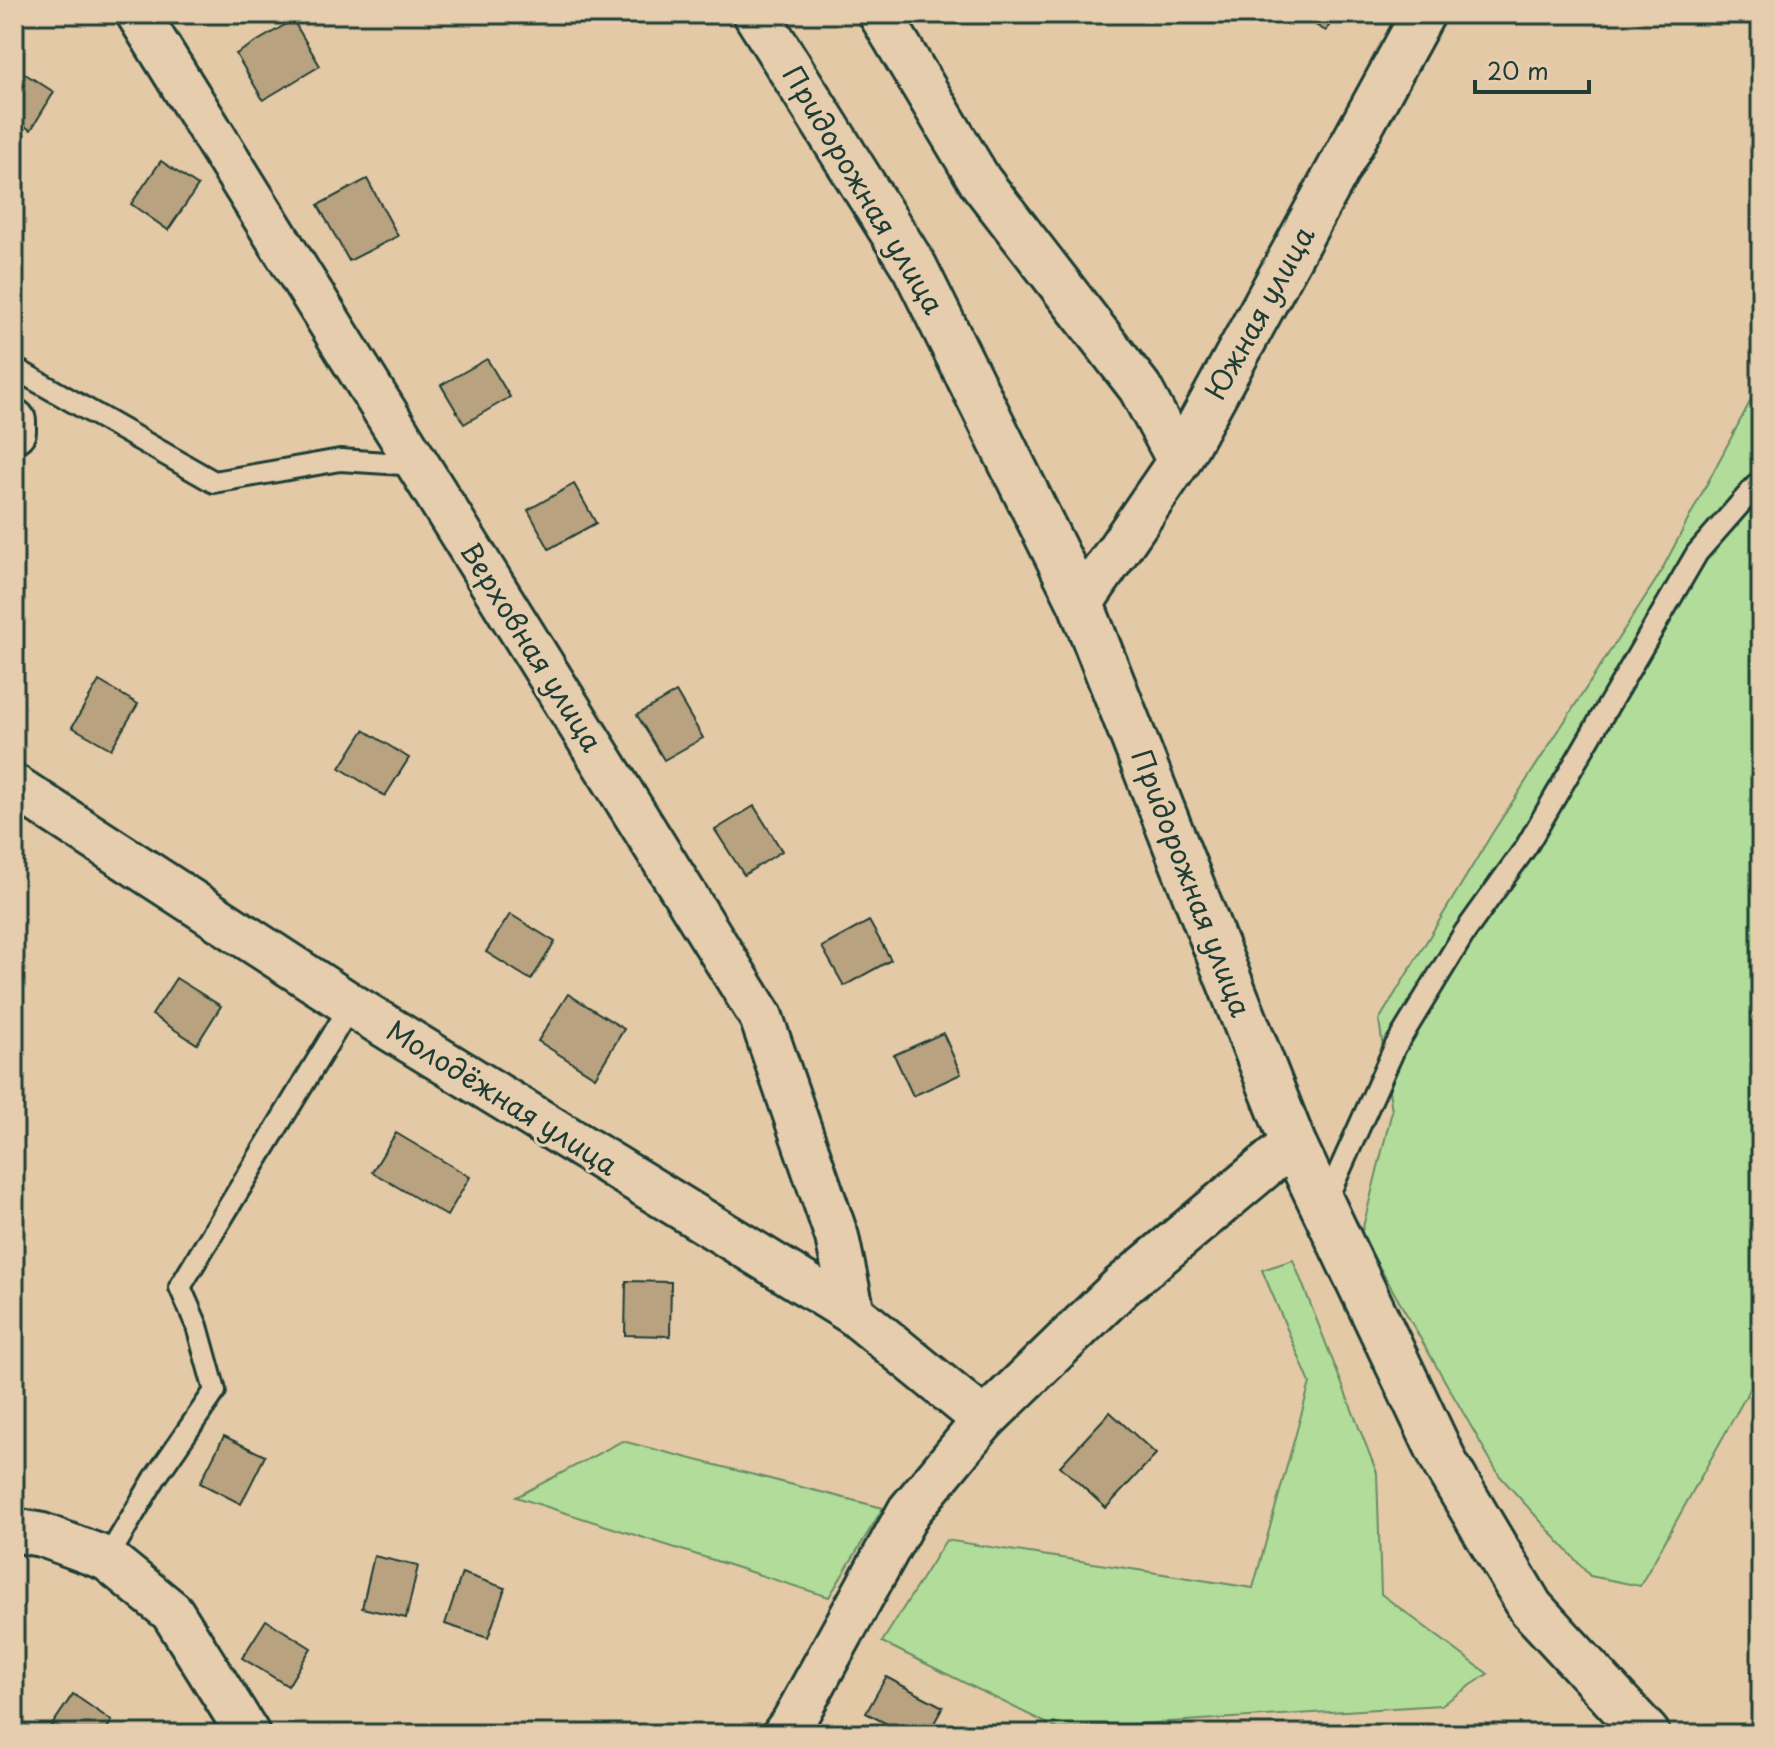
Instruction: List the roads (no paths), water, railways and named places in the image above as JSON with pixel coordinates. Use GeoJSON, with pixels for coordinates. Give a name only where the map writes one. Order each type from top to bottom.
{"type":"FeatureCollection","features":[{"type":"Feature","properties":{"kind":"street","name":"Верховная улица"},"geometry":{"type":"LineString","coordinates":[[138,14],[761,1017],[837,1237],[853,1313]]}},
{"type":"Feature","properties":{"kind":"street","name":"Придорожная улица"},"geometry":{"type":"LineString","coordinates":[[756,14],[915,268],[1081,604],[1293,1143],[1446,1465],[1531,1608],[1647,1734]]}},
{"type":"Feature","properties":{"kind":"street"},"geometry":{"type":"LineString","coordinates":[[880,14],[980,181],[1140,388],[1179,461]]}},
{"type":"Feature","properties":{"kind":"street","name":"Южная улица"},"geometry":{"type":"LineString","coordinates":[[1081,604],[1179,461],[1423,14]]}},
{"type":"Feature","properties":{"kind":"street"},"geometry":{"type":"LineString","coordinates":[[14,421],[14,431]]}},
{"type":"Feature","properties":{"kind":"street","name":"Молодёжная улица"},"geometry":{"type":"LineString","coordinates":[[14,786],[351,1005],[853,1313],[984,1420]]}},
{"type":"Feature","properties":{"kind":"street"},"geometry":{"type":"LineString","coordinates":[[795,1730],[909,1511],[984,1420],[1121,1287],[1293,1143]]}},
{"type":"Feature","properties":{"kind":"street"},"geometry":{"type":"LineString","coordinates":[[14,1530],[42,1535],[107,1559],[172,1612],[248,1734]]}},
{"type":"Feature","properties":{"kind":"lane"},"geometry":{"type":"LineString","coordinates":[[14,368],[214,482],[340,460],[418,465]]}},
{"type":"Feature","properties":{"kind":"lane"},"geometry":{"type":"LineString","coordinates":[[1322,1208],[1395,1047],[1465,932],[1526,847],[1697,553],[1761,480]]}},
{"type":"Feature","properties":{"kind":"lane"},"geometry":{"type":"LineString","coordinates":[[107,1559],[155,1478],[215,1391],[197,1326],[180,1287],[351,1005]]}}]}
